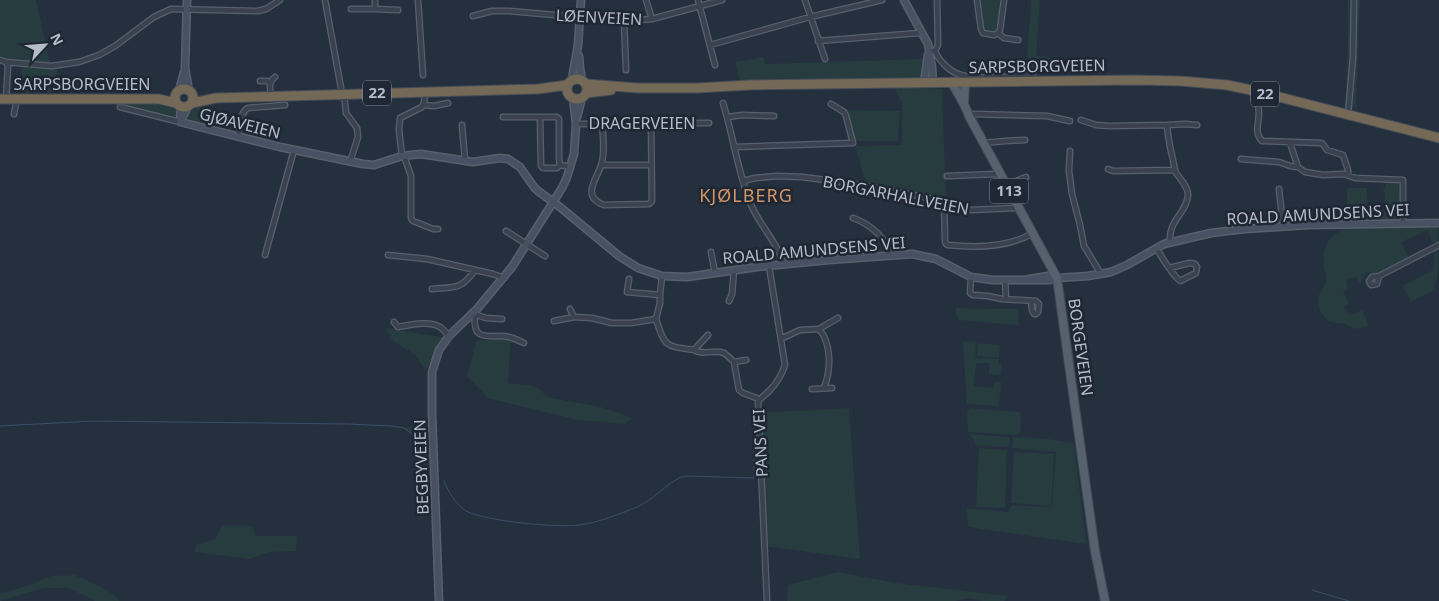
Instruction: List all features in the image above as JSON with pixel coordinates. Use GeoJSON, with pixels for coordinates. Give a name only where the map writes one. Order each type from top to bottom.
{"type":"FeatureCollection","features":[{"type":"Feature","properties":{"kind":"highway","name":"SARPSBORGVEIEN"},"geometry":{"type":"LineString","coordinates":[[3,99],[184,99],[342,91],[425,92],[965,82],[1194,81],[1260,92],[1439,138]]}},
{"type":"Feature","properties":{"kind":"main road","name":"BORGEVEIEN"},"geometry":{"type":"LineString","coordinates":[[964,102],[965,82]]}},
{"type":"Feature","properties":{"kind":"main road","name":"BORGEVEIEN"},"geometry":{"type":"LineString","coordinates":[[952,83],[964,102],[969,116],[1057,278],[1095,551],[1105,601]]}},
{"type":"Feature","properties":{"kind":"street","name":"GJØAVEIEN"},"geometry":{"type":"LineString","coordinates":[[180,122],[184,99],[187,0]]}},
{"type":"Feature","properties":{"kind":"street"},"geometry":{"type":"LineString","coordinates":[[6,62],[52,66],[78,62],[99,55],[115,46],[154,17],[167,11],[176,9],[258,11],[266,9],[280,0]]}},
{"type":"Feature","properties":{"kind":"street"},"geometry":{"type":"LineString","coordinates":[[325,0],[342,77],[342,91],[346,113],[357,128],[358,137],[350,162]]}},
{"type":"Feature","properties":{"kind":"street"},"geometry":{"type":"LineString","coordinates":[[374,0],[375,9]]}},
{"type":"Feature","properties":{"kind":"street"},"geometry":{"type":"LineString","coordinates":[[418,0],[423,75]]}},
{"type":"Feature","properties":{"kind":"street","name":"BEGBYVEIEN"},"geometry":{"type":"LineString","coordinates":[[439,601],[432,378],[437,355],[449,336],[474,314],[504,278],[554,202],[571,167],[576,121],[581,0]]}},
{"type":"Feature","properties":{"kind":"street"},"geometry":{"type":"LineString","coordinates":[[646,0],[652,20]]}},
{"type":"Feature","properties":{"kind":"street"},"geometry":{"type":"LineString","coordinates":[[698,0],[715,65]]}},
{"type":"Feature","properties":{"kind":"street","name":"LØENVEIEN"},"geometry":{"type":"LineString","coordinates":[[473,16],[492,11],[509,11],[624,21],[652,20],[722,0]]}},
{"type":"Feature","properties":{"kind":"street"},"geometry":{"type":"LineString","coordinates":[[805,0],[824,59]]}},
{"type":"Feature","properties":{"kind":"street"},"geometry":{"type":"LineString","coordinates":[[710,45],[810,17],[882,0]]}},
{"type":"Feature","properties":{"kind":"street"},"geometry":{"type":"LineString","coordinates":[[904,0],[938,59],[961,75],[1033,74]]}},
{"type":"Feature","properties":{"kind":"street"},"geometry":{"type":"LineString","coordinates":[[928,83],[926,67],[932,51],[938,44],[937,0]]}},
{"type":"Feature","properties":{"kind":"street"},"geometry":{"type":"LineString","coordinates":[[977,0],[983,33],[998,34],[1004,38],[1018,40]]}},
{"type":"Feature","properties":{"kind":"street"},"geometry":{"type":"LineString","coordinates":[[998,34],[1004,0]]}},
{"type":"Feature","properties":{"kind":"street"},"geometry":{"type":"LineString","coordinates":[[1348,115],[1353,57],[1354,0]]}},
{"type":"Feature","properties":{"kind":"street"},"geometry":{"type":"LineString","coordinates":[[351,9],[398,10]]}},
{"type":"Feature","properties":{"kind":"street"},"geometry":{"type":"LineString","coordinates":[[624,21],[626,70]]}},
{"type":"Feature","properties":{"kind":"street"},"geometry":{"type":"LineString","coordinates":[[818,41],[922,32]]}},
{"type":"Feature","properties":{"kind":"street","name":"BEGBYVEIEN"},"geometry":{"type":"LineString","coordinates":[[577,89],[580,68],[578,45]]}},
{"type":"Feature","properties":{"kind":"street","name":"SARPSBORGVEIEN"},"geometry":{"type":"LineString","coordinates":[[0,60],[6,62],[8,66],[3,99]]}},
{"type":"Feature","properties":{"kind":"street"},"geometry":{"type":"LineString","coordinates":[[271,96],[270,83],[275,77]]}},
{"type":"Feature","properties":{"kind":"street"},"geometry":{"type":"LineString","coordinates":[[260,81],[270,83]]}},
{"type":"Feature","properties":{"kind":"street"},"geometry":{"type":"LineString","coordinates":[[423,105],[425,92]]}},
{"type":"Feature","properties":{"kind":"street"},"geometry":{"type":"LineString","coordinates":[[14,114],[17,99]]}},
{"type":"Feature","properties":{"kind":"street"},"geometry":{"type":"LineString","coordinates":[[438,229],[431,228],[411,218],[411,176],[403,156],[399,130],[400,118],[423,105],[434,106],[448,103]]}},
{"type":"Feature","properties":{"kind":"street"},"geometry":{"type":"LineString","coordinates":[[723,103],[749,201],[778,249],[784,264]]}},
{"type":"Feature","properties":{"kind":"street"},"geometry":{"type":"LineString","coordinates":[[734,147],[853,143],[844,112],[831,104]]}},
{"type":"Feature","properties":{"kind":"street"},"geometry":{"type":"LineString","coordinates":[[238,136],[244,110],[248,108],[285,105]]}},
{"type":"Feature","properties":{"kind":"street"},"geometry":{"type":"LineString","coordinates":[[1258,106],[1260,113],[1257,131],[1262,141],[1322,143],[1327,150],[1343,155],[1348,174]]}},
{"type":"Feature","properties":{"kind":"street","name":"GJØAVEIEN"},"geometry":{"type":"LineString","coordinates":[[120,107],[350,162]]}},
{"type":"Feature","properties":{"kind":"street"},"geometry":{"type":"LineString","coordinates":[[969,116],[973,114],[1047,116],[1070,121]]}},
{"type":"Feature","properties":{"kind":"street"},"geometry":{"type":"LineString","coordinates":[[728,117],[742,115],[774,116]]}},
{"type":"Feature","properties":{"kind":"street"},"geometry":{"type":"LineString","coordinates":[[504,118],[555,116],[559,119],[560,166]]}},
{"type":"Feature","properties":{"kind":"street"},"geometry":{"type":"LineString","coordinates":[[540,117],[541,166],[543,168],[571,167]]}},
{"type":"Feature","properties":{"kind":"street"},"geometry":{"type":"LineString","coordinates":[[1081,120],[1096,126],[1197,125]]}},
{"type":"Feature","properties":{"kind":"street","name":"DRAGERVEIEN"},"geometry":{"type":"LineString","coordinates":[[576,121],[602,123],[709,122]]}},
{"type":"Feature","properties":{"kind":"street"},"geometry":{"type":"LineString","coordinates":[[602,123],[604,144],[602,165],[598,170],[592,193],[593,198],[604,205],[649,204],[652,202],[651,122]]}},
{"type":"Feature","properties":{"kind":"street"},"geometry":{"type":"LineString","coordinates":[[462,125],[465,161]]}},
{"type":"Feature","properties":{"kind":"street"},"geometry":{"type":"LineString","coordinates":[[1167,125],[1175,170],[1184,183],[1188,195],[1186,205],[1171,229],[1170,242]]}},
{"type":"Feature","properties":{"kind":"street"},"geometry":{"type":"LineString","coordinates":[[984,144],[1025,140]]}},
{"type":"Feature","properties":{"kind":"street"},"geometry":{"type":"LineString","coordinates":[[1290,143],[1298,167],[1304,172],[1323,175],[1348,174],[1355,178],[1403,180],[1403,222]]}},
{"type":"Feature","properties":{"kind":"street","name":"GJØAVEIEN"},"geometry":{"type":"LineString","coordinates":[[265,255],[294,150]]}},
{"type":"Feature","properties":{"kind":"street"},"geometry":{"type":"LineString","coordinates":[[1070,151],[1069,171],[1071,186],[1084,246],[1101,274]]}},
{"type":"Feature","properties":{"kind":"street","name":"ROALD AMUNDSENS VEI"},"geometry":{"type":"LineString","coordinates":[[350,162],[374,165],[403,156],[421,154],[465,161],[500,158],[511,160],[520,167],[534,187],[630,264],[646,272],[662,276],[687,278],[784,264],[912,254],[928,256],[972,277],[1005,280],[1024,280],[1048,276],[1057,278],[1101,274],[1120,269],[1170,242],[1223,232],[1283,226],[1403,222],[1439,223]]}},
{"type":"Feature","properties":{"kind":"street"},"geometry":{"type":"LineString","coordinates":[[1241,159],[1279,162],[1298,167]]}},
{"type":"Feature","properties":{"kind":"street"},"geometry":{"type":"LineString","coordinates":[[602,165],[651,165]]}},
{"type":"Feature","properties":{"kind":"street"},"geometry":{"type":"LineString","coordinates":[[1108,170],[1175,170]]}},
{"type":"Feature","properties":{"kind":"street"},"geometry":{"type":"LineString","coordinates":[[947,176],[1000,173]]}},
{"type":"Feature","properties":{"kind":"street","name":"BORGARHALLVEIEN"},"geometry":{"type":"LineString","coordinates":[[743,180],[777,176],[802,177],[944,201],[959,208],[971,210],[1015,208],[1018,206]]}},
{"type":"Feature","properties":{"kind":"street"},"geometry":{"type":"LineString","coordinates":[[1006,185],[1026,177]]}},
{"type":"Feature","properties":{"kind":"street"},"geometry":{"type":"LineString","coordinates":[[1279,189],[1283,226]]}},
{"type":"Feature","properties":{"kind":"street"},"geometry":{"type":"LineString","coordinates":[[944,201],[945,241],[948,245],[971,248],[1000,245],[1033,233]]}},
{"type":"Feature","properties":{"kind":"street"},"geometry":{"type":"LineString","coordinates":[[853,218],[861,221],[883,240],[888,247],[890,256]]}},
{"type":"Feature","properties":{"kind":"street"},"geometry":{"type":"LineString","coordinates":[[506,231],[545,256]]}},
{"type":"Feature","properties":{"kind":"street"},"geometry":{"type":"LineString","coordinates":[[1379,276],[1439,245]]}},
{"type":"Feature","properties":{"kind":"street"},"geometry":{"type":"LineString","coordinates":[[1156,248],[1169,268],[1174,275],[1180,281],[1196,273],[1197,268],[1195,264],[1190,263],[1169,268]]}},
{"type":"Feature","properties":{"kind":"street","name":"ROALD AMUNDSENS VEI"},"geometry":{"type":"LineString","coordinates":[[712,252],[715,273]]}},
{"type":"Feature","properties":{"kind":"street"},"geometry":{"type":"LineString","coordinates":[[388,255],[427,259],[504,278]]}},
{"type":"Feature","properties":{"kind":"street","name":"PANS VEI"},"geometry":{"type":"LineString","coordinates":[[767,601],[758,413],[759,399],[772,388],[784,368],[785,362],[769,266]]}},
{"type":"Feature","properties":{"kind":"street"},"geometry":{"type":"LineString","coordinates":[[432,289],[462,285],[469,279],[474,270]]}},
{"type":"Feature","properties":{"kind":"street"},"geometry":{"type":"LineString","coordinates":[[729,301],[732,294],[734,270]]}},
{"type":"Feature","properties":{"kind":"street"},"geometry":{"type":"LineString","coordinates":[[662,276],[660,303],[656,318],[662,339],[672,347],[694,350],[700,353],[723,353],[734,362],[739,390],[759,399]]}},
{"type":"Feature","properties":{"kind":"street"},"geometry":{"type":"LineString","coordinates":[[972,277],[970,290],[972,294],[1031,301]]}},
{"type":"Feature","properties":{"kind":"street"},"geometry":{"type":"LineString","coordinates":[[629,279],[627,292],[660,294]]}},
{"type":"Feature","properties":{"kind":"street"},"geometry":{"type":"LineString","coordinates":[[1005,280],[1006,299]]}},
{"type":"Feature","properties":{"kind":"street"},"geometry":{"type":"LineString","coordinates":[[570,309],[574,317]]}},
{"type":"Feature","properties":{"kind":"street"},"geometry":{"type":"LineString","coordinates":[[502,319],[486,318],[474,314],[476,329],[484,337],[507,336],[524,343]]}},
{"type":"Feature","properties":{"kind":"street"},"geometry":{"type":"LineString","coordinates":[[554,321],[574,317],[592,318],[612,323],[631,323],[656,318]]}},
{"type":"Feature","properties":{"kind":"street"},"geometry":{"type":"LineString","coordinates":[[781,338],[800,330],[819,329],[838,318]]}},
{"type":"Feature","properties":{"kind":"street"},"geometry":{"type":"LineString","coordinates":[[394,322],[398,327],[423,324],[434,325],[449,336]]}},
{"type":"Feature","properties":{"kind":"street"},"geometry":{"type":"LineString","coordinates":[[819,329],[824,334],[829,358],[824,388]]}},
{"type":"Feature","properties":{"kind":"street"},"geometry":{"type":"LineString","coordinates":[[694,350],[708,335]]}},
{"type":"Feature","properties":{"kind":"street"},"geometry":{"type":"LineString","coordinates":[[734,362],[746,360]]}},
{"type":"Feature","properties":{"kind":"street"},"geometry":{"type":"LineString","coordinates":[[812,389],[832,388]]}},
{"type":"Feature","properties":{"kind":"green space"},"geometry":{"type":"Polygon","coordinates":[[[0,0],[36,0],[50,64],[57,70],[58,92],[23,93],[21,63],[0,61],[0,0]]]}},
{"type":"Feature","properties":{"kind":"green space"},"geometry":{"type":"Polygon","coordinates":[[[979,0],[1002,0],[998,29],[995,32],[988,32],[983,29],[979,0]]]}},
{"type":"Feature","properties":{"kind":"green space"},"geometry":{"type":"Polygon","coordinates":[[[1031,0],[1040,0],[1036,56],[1050,57],[1056,72],[1029,74],[1029,59],[1027,58],[1031,0]]]}},
{"type":"Feature","properties":{"kind":"green space"},"geometry":{"type":"Polygon","coordinates":[[[1348,0],[1360,0],[1356,108],[1345,105],[1348,55],[1348,0]]]}},
{"type":"Feature","properties":{"kind":"green space"},"geometry":{"type":"Polygon","coordinates":[[[763,57],[765,64],[923,59],[922,75],[914,79],[740,83],[735,62],[763,57]]]}},
{"type":"Feature","properties":{"kind":"green space"},"geometry":{"type":"Polygon","coordinates":[[[899,86],[942,89],[946,199],[866,184],[855,146],[902,145],[902,102],[895,90],[899,86]]]}},
{"type":"Feature","properties":{"kind":"green space"},"geometry":{"type":"Polygon","coordinates":[[[170,102],[177,108],[176,117],[125,105],[126,103],[170,102]]]}},
{"type":"Feature","properties":{"kind":"green space"},"geometry":{"type":"Polygon","coordinates":[[[208,104],[204,126],[188,122],[187,113],[198,106],[208,104]]]}},
{"type":"Feature","properties":{"kind":"green space"},"geometry":{"type":"Polygon","coordinates":[[[846,110],[900,111],[898,141],[854,141],[846,110]]]}},
{"type":"Feature","properties":{"kind":"green space"},"geometry":{"type":"Polygon","coordinates":[[[1385,181],[1397,183],[1401,187],[1400,217],[1396,221],[1348,221],[1347,188],[1367,188],[1367,212],[1379,214],[1384,212],[1385,192],[1383,187],[1385,187],[1385,181]]]}},
{"type":"Feature","properties":{"kind":"green space"},"geometry":{"type":"Polygon","coordinates":[[[1349,225],[1405,227],[1438,225],[1438,242],[1432,243],[1428,230],[1401,242],[1409,258],[1379,274],[1371,274],[1367,271],[1360,283],[1355,277],[1346,281],[1348,289],[1343,291],[1349,304],[1344,307],[1350,316],[1362,310],[1367,321],[1368,326],[1357,329],[1343,323],[1331,322],[1321,313],[1318,300],[1326,281],[1324,256],[1327,244],[1333,236],[1349,225]]]}},
{"type":"Feature","properties":{"kind":"green space"},"geometry":{"type":"Polygon","coordinates":[[[1437,249],[1438,271],[1433,290],[1411,302],[1403,286],[1433,270],[1434,250],[1437,249]]]}},
{"type":"Feature","properties":{"kind":"green space"},"geometry":{"type":"Polygon","coordinates":[[[955,308],[1018,309],[1019,325],[958,320],[955,308]]]}},
{"type":"Feature","properties":{"kind":"green space"},"geometry":{"type":"Polygon","coordinates":[[[386,328],[447,338],[426,370],[414,354],[393,341],[386,328]]]}},
{"type":"Feature","properties":{"kind":"green space"},"geometry":{"type":"Polygon","coordinates":[[[511,337],[508,383],[533,386],[550,397],[603,408],[632,419],[624,424],[578,420],[488,398],[467,376],[476,341],[511,337]]]}},
{"type":"Feature","properties":{"kind":"green space"},"geometry":{"type":"Polygon","coordinates":[[[964,341],[976,342],[975,358],[999,359],[999,364],[1002,364],[1001,375],[989,374],[989,363],[976,363],[974,386],[993,388],[994,382],[1001,382],[998,406],[967,404],[964,341]]]}},
{"type":"Feature","properties":{"kind":"green space"},"geometry":{"type":"Polygon","coordinates":[[[978,343],[1000,345],[999,358],[977,356],[978,343]]]}},
{"type":"Feature","properties":{"kind":"green space"},"geometry":{"type":"Polygon","coordinates":[[[849,408],[860,559],[764,546],[758,413],[849,408]]]}},
{"type":"Feature","properties":{"kind":"green space"},"geometry":{"type":"Polygon","coordinates":[[[970,408],[1019,412],[1021,416],[1020,433],[1016,435],[969,432],[967,411],[970,408]]]}},
{"type":"Feature","properties":{"kind":"green space"},"geometry":{"type":"Polygon","coordinates":[[[426,427],[430,459],[417,438],[404,428],[426,427]]]}},
{"type":"Feature","properties":{"kind":"green space"},"geometry":{"type":"Polygon","coordinates":[[[969,434],[1010,437],[1009,447],[976,446],[975,441],[969,434]]]}},
{"type":"Feature","properties":{"kind":"green space"},"geometry":{"type":"Polygon","coordinates":[[[1013,437],[1074,443],[1086,544],[968,527],[967,508],[1008,512],[1012,505],[1046,507],[1052,505],[1056,452],[1012,448],[1013,437]]]}},
{"type":"Feature","properties":{"kind":"green space"},"geometry":{"type":"Polygon","coordinates":[[[979,448],[1007,450],[1005,508],[976,507],[979,448]]]}},
{"type":"Feature","properties":{"kind":"green space"},"geometry":{"type":"Polygon","coordinates":[[[1014,452],[1054,454],[1051,506],[1011,503],[1014,452]]]}},
{"type":"Feature","properties":{"kind":"green space"},"geometry":{"type":"Polygon","coordinates":[[[222,526],[252,526],[256,536],[297,536],[296,551],[269,552],[249,559],[195,552],[196,545],[215,539],[222,526]]]}},
{"type":"Feature","properties":{"kind":"green space"},"geometry":{"type":"Polygon","coordinates":[[[838,572],[895,583],[1009,596],[1004,601],[983,601],[968,598],[955,601],[787,601],[788,585],[838,572]]]}},
{"type":"Feature","properties":{"kind":"green space"},"geometry":{"type":"Polygon","coordinates":[[[74,575],[105,589],[120,601],[95,601],[69,588],[44,588],[0,601],[0,594],[51,576],[74,575]]]}},
{"type":"Feature","properties":{"kind":"waterway"},"geometry":{"type":"LineString","coordinates":[[0,426],[93,421],[392,426],[404,428],[417,438],[430,459]]}},
{"type":"Feature","properties":{"kind":"waterway"},"geometry":{"type":"LineString","coordinates":[[444,481],[459,505],[475,515],[521,523],[579,525],[601,520],[637,507],[681,477],[754,478],[754,445]]}},
{"type":"Feature","properties":{"kind":"waterway"},"geometry":{"type":"LineString","coordinates":[[1312,590],[1349,601]]}},
{"type":"Feature","properties":{"kind":"district","name":"KJØLBERG"},"geometry":{"type":"Point","coordinates":[746,196]}}]}
